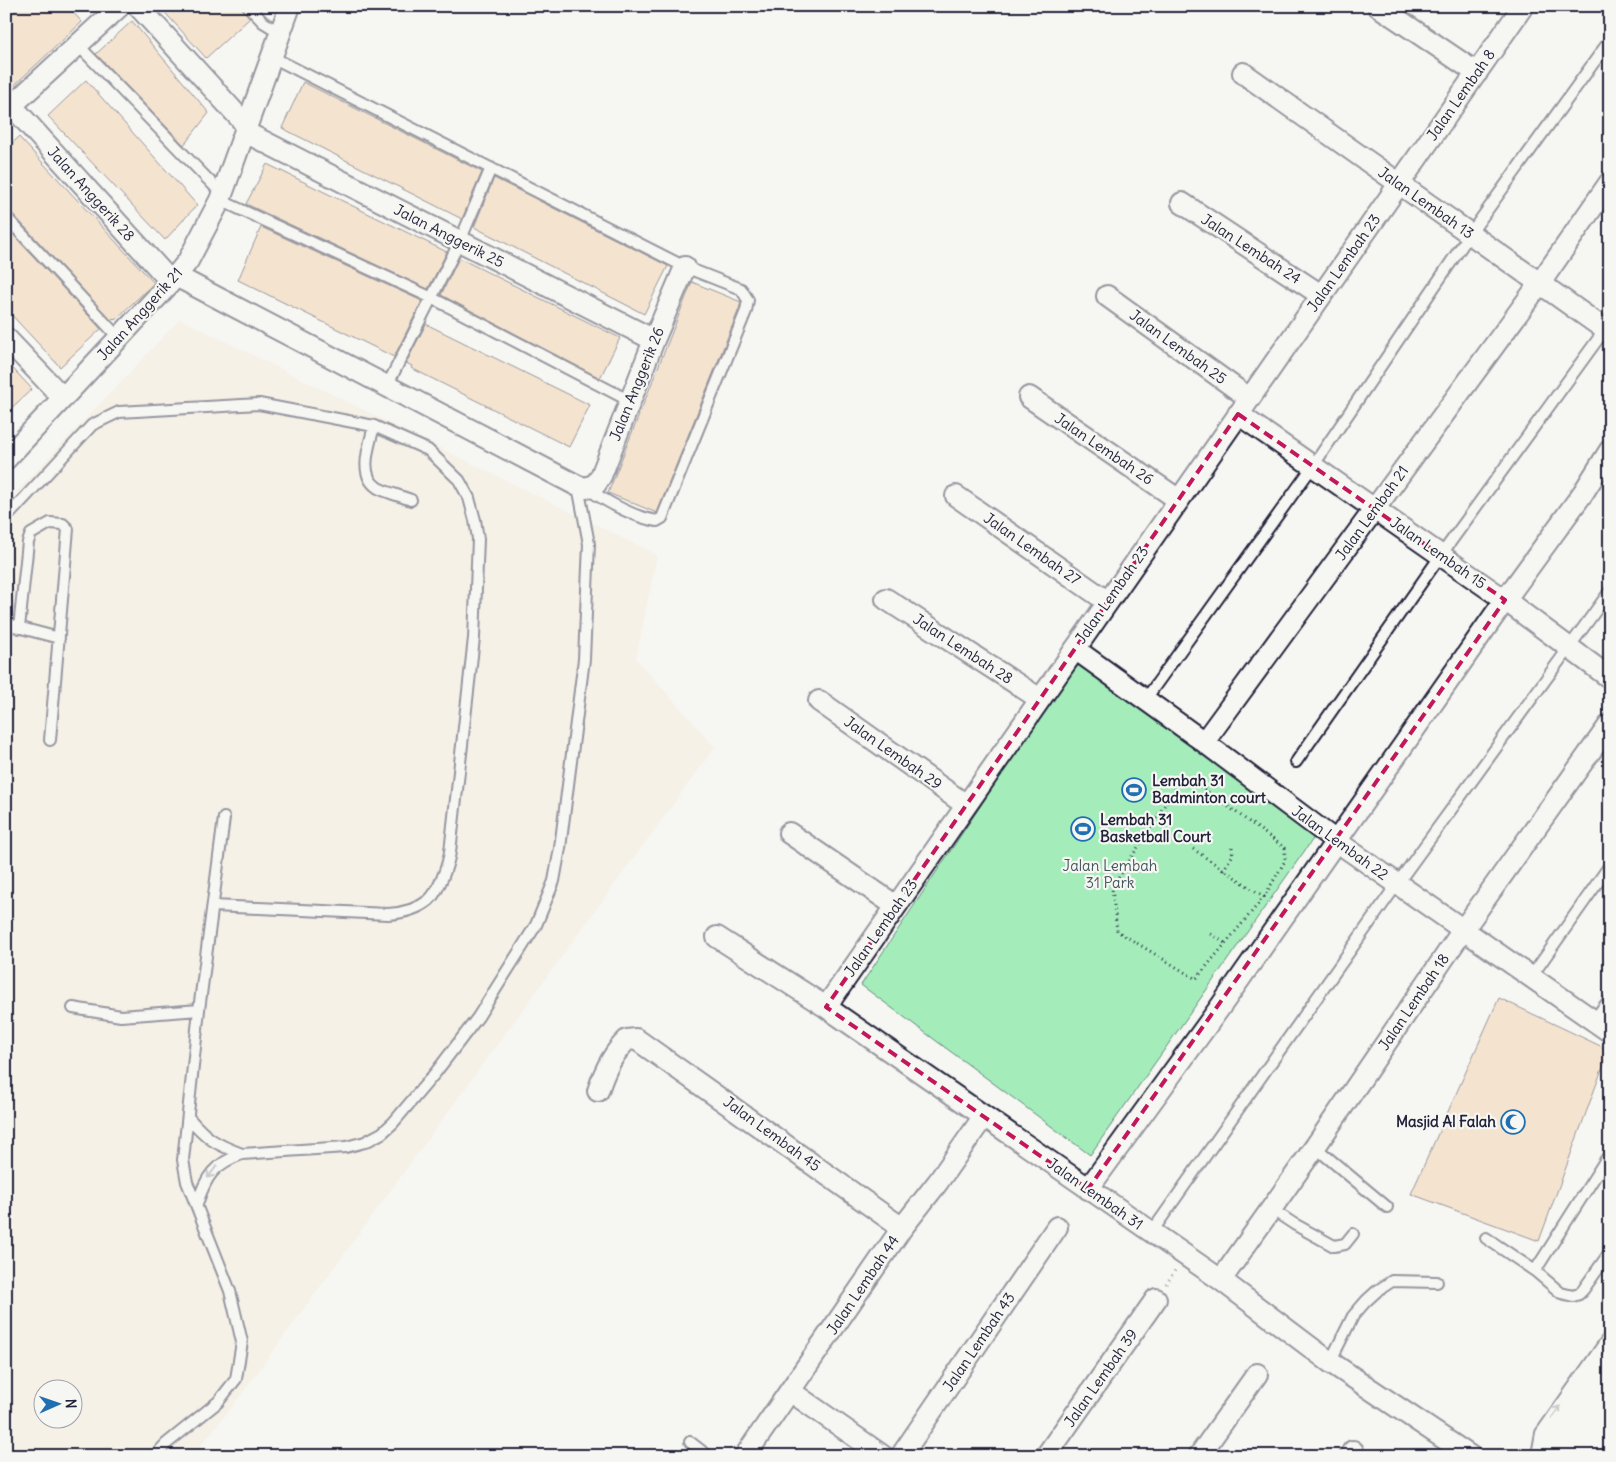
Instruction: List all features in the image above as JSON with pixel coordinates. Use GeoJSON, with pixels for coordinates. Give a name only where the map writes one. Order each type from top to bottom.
{"type":"FeatureCollection","features":[{"type":"Feature","properties":{"kind":"main road"},"geometry":{"type":"LineString","coordinates":[[1546,1456],[1610,1367]]}},
{"type":"Feature","properties":{"kind":"main road"},"geometry":{"type":"LineString","coordinates":[[1579,1456],[1610,1413]]}},
{"type":"Feature","properties":{"kind":"street"},"geometry":{"type":"LineString","coordinates":[[9,109],[120,6]]}},
{"type":"Feature","properties":{"kind":"street"},"geometry":{"type":"LineString","coordinates":[[138,6],[246,129]]}},
{"type":"Feature","properties":{"kind":"street","name":"Jalan Anggerik 21"},"geometry":{"type":"LineString","coordinates":[[7,455],[63,398],[188,261],[221,197],[290,6]]}},
{"type":"Feature","properties":{"kind":"street"},"geometry":{"type":"LineString","coordinates":[[1378,6],[1477,72]]}},
{"type":"Feature","properties":{"kind":"street","name":"Jalan Lembah 8"},"geometry":{"type":"LineString","coordinates":[[1399,184],[1523,6]]}},
{"type":"Feature","properties":{"kind":"street","name":"Jalan Lembah 13"},"geometry":{"type":"LineString","coordinates":[[1243,73],[1608,329]]}},
{"type":"Feature","properties":{"kind":"street","name":"Jalan Anggerik 28"},"geometry":{"type":"LineString","coordinates":[[9,109],[173,279]]}},
{"type":"Feature","properties":{"kind":"street","name":"Jalan Anggerik 25"},"geometry":{"type":"LineString","coordinates":[[246,129],[654,340]]}},
{"type":"Feature","properties":{"kind":"street","name":"Jalan Lembah 21"},"geometry":{"type":"LineString","coordinates":[[1204,742],[1540,283],[1610,182]]}},
{"type":"Feature","properties":{"kind":"street","name":"Jalan Lembah 23"},"geometry":{"type":"LineString","coordinates":[[826,1007],[1399,184]]}},
{"type":"Feature","properties":{"kind":"street","name":"Jalan Lembah 24"},"geometry":{"type":"LineString","coordinates":[[1182,203],[1321,295]]}},
{"type":"Feature","properties":{"kind":"street","name":"Jalan Anggerik 26"},"geometry":{"type":"LineString","coordinates":[[582,487],[596,484],[601,476],[685,266]]}},
{"type":"Feature","properties":{"kind":"street"},"geometry":{"type":"LineString","coordinates":[[173,279],[387,386],[582,487]]}},
{"type":"Feature","properties":{"kind":"street","name":"Jalan Lembah 25"},"geometry":{"type":"LineString","coordinates":[[1107,296],[1244,406]]}},
{"type":"Feature","properties":{"kind":"street"},"geometry":{"type":"LineString","coordinates":[[6,338],[63,398]]}},
{"type":"Feature","properties":{"kind":"street","name":"Jalan Lembah 26"},"geometry":{"type":"LineString","coordinates":[[1029,397],[1179,500]]}},
{"type":"Feature","properties":{"kind":"street","name":"Jalan Lembah 15"},"geometry":{"type":"LineString","coordinates":[[1244,406],[1313,466],[1505,600],[1610,678]]}},
{"type":"Feature","properties":{"kind":"street"},"geometry":{"type":"LineString","coordinates":[[1088,1189],[1218,1010],[1505,600],[1583,493],[1610,450]]}},
{"type":"Feature","properties":{"kind":"street","name":"Jalan Lembah 27"},"geometry":{"type":"LineString","coordinates":[[956,496],[1108,602]]}},
{"type":"Feature","properties":{"kind":"street","name":"Jalan Lembah 28"},"geometry":{"type":"LineString","coordinates":[[886,599],[1040,699]]}},
{"type":"Feature","properties":{"kind":"street","name":"Jalan Lembah 22"},"geometry":{"type":"LineString","coordinates":[[1074,649],[1204,742],[1336,841],[1604,1028]]}},
{"type":"Feature","properties":{"kind":"street","name":"Jalan Lembah 29"},"geometry":{"type":"LineString","coordinates":[[819,701],[966,805]]}},
{"type":"Feature","properties":{"kind":"street","name":"Jalan Lembah 18"},"geometry":{"type":"LineString","coordinates":[[1221,1280],[1315,1147],[1463,930],[1610,724]]}},
{"type":"Feature","properties":{"kind":"street"},"geometry":{"type":"LineString","coordinates":[[789,833],[896,906]]}},
{"type":"Feature","properties":{"kind":"street","name":"Jalan Lembah 31"},"geometry":{"type":"LineString","coordinates":[[717,937],[826,1007],[1221,1280],[1330,1362],[1470,1456]]}},
{"type":"Feature","properties":{"kind":"street"},"geometry":{"type":"LineString","coordinates":[[1604,1028],[1610,1007]]}},
{"type":"Feature","properties":{"kind":"street","name":"Jalan Lembah 45"},"geometry":{"type":"LineString","coordinates":[[598,1091],[604,1073],[623,1044],[632,1039],[641,1041],[902,1228]]}},
{"type":"Feature","properties":{"kind":"street","name":"Jalan Lembah 44"},"geometry":{"type":"LineString","coordinates":[[745,1456],[902,1228],[938,1182],[984,1116]]}},
{"type":"Feature","properties":{"kind":"street","name":"Jalan Lembah 43"},"geometry":{"type":"LineString","coordinates":[[901,1456],[1057,1227]]}},
{"type":"Feature","properties":{"kind":"street","name":"Jalan Lembah 39"},"geometry":{"type":"LineString","coordinates":[[1046,1456],[1156,1299]]}},
{"type":"Feature","properties":{"kind":"street"},"geometry":{"type":"LineString","coordinates":[[1199,1456],[1257,1374]]}},
{"type":"Feature","properties":{"kind":"street"},"geometry":{"type":"LineString","coordinates":[[790,1391],[883,1456]]}},
{"type":"Feature","properties":{"kind":"lane"},"geometry":{"type":"LineString","coordinates":[[248,6],[263,22],[281,33]]}},
{"type":"Feature","properties":{"kind":"lane"},"geometry":{"type":"LineString","coordinates":[[1145,700],[1313,466],[1470,234],[1610,40]]}},
{"type":"Feature","properties":{"kind":"lane"},"geometry":{"type":"LineString","coordinates":[[78,44],[221,197],[432,298],[630,401]]}},
{"type":"Feature","properties":{"kind":"lane"},"geometry":{"type":"LineString","coordinates":[[272,57],[685,266],[742,289],[748,300],[746,311],[662,518],[657,521],[646,519],[610,503],[582,487]]}},
{"type":"Feature","properties":{"kind":"lane"},"geometry":{"type":"LineString","coordinates":[[387,386],[460,241],[491,168]]}},
{"type":"Feature","properties":{"kind":"lane"},"geometry":{"type":"LineString","coordinates":[[6,216],[118,338]]}},
{"type":"Feature","properties":{"kind":"lane"},"geometry":{"type":"LineString","coordinates":[[1296,762],[1441,555],[1608,329]]}},
{"type":"Feature","properties":{"kind":"lane"},"geometry":{"type":"LineString","coordinates":[[6,518],[92,425],[119,412],[259,404],[374,426],[428,450],[459,480],[469,498],[476,520],[478,539],[474,638],[450,852],[446,871],[430,899],[405,913],[388,914],[213,906]]}},
{"type":"Feature","properties":{"kind":"lane"},"geometry":{"type":"LineString","coordinates":[[374,426],[366,467],[368,476],[378,488],[411,500]]}},
{"type":"Feature","properties":{"kind":"lane"},"geometry":{"type":"LineString","coordinates":[[197,1204],[203,1184],[218,1164],[228,1159],[242,1154],[346,1148],[365,1142],[382,1133],[393,1123],[436,1072],[478,1017],[536,925],[554,881],[560,848],[584,659],[589,544],[582,487]]}},
{"type":"Feature","properties":{"kind":"lane"},"geometry":{"type":"LineString","coordinates":[[19,628],[28,542],[31,534],[50,523],[64,524],[68,529],[50,740]]}},
{"type":"Feature","properties":{"kind":"lane"},"geometry":{"type":"LineString","coordinates":[[1151,1233],[1397,884],[1610,591]]}},
{"type":"Feature","properties":{"kind":"lane"},"geometry":{"type":"LineString","coordinates":[[6,624],[58,638]]}},
{"type":"Feature","properties":{"kind":"lane"},"geometry":{"type":"LineString","coordinates":[[155,1456],[166,1444],[218,1402],[236,1379],[242,1342],[230,1292],[187,1182],[183,1160],[199,1010],[224,818]]}},
{"type":"Feature","properties":{"kind":"lane"},"geometry":{"type":"LineString","coordinates":[[1531,977],[1610,865]]}},
{"type":"Feature","properties":{"kind":"lane"},"geometry":{"type":"LineString","coordinates":[[73,1008],[121,1016],[199,1010]]}},
{"type":"Feature","properties":{"kind":"lane"},"geometry":{"type":"LineString","coordinates":[[188,1117],[203,1134],[216,1144],[242,1154]]}},
{"type":"Feature","properties":{"kind":"lane"},"geometry":{"type":"LineString","coordinates":[[1315,1147],[1386,1207]]}},
{"type":"Feature","properties":{"kind":"lane"},"geometry":{"type":"LineString","coordinates":[[1535,1271],[1610,1153]]}},
{"type":"Feature","properties":{"kind":"lane"},"geometry":{"type":"LineString","coordinates":[[1271,1209],[1334,1246],[1345,1244],[1353,1234]]}},
{"type":"Feature","properties":{"kind":"lane"},"geometry":{"type":"LineString","coordinates":[[1486,1238],[1535,1271],[1566,1296],[1579,1294],[1610,1252]]}},
{"type":"Feature","properties":{"kind":"lane"},"geometry":{"type":"LineString","coordinates":[[1330,1362],[1353,1316],[1377,1291],[1392,1281],[1437,1282]]}},
{"type":"Feature","properties":{"kind":"lane"},"geometry":{"type":"LineString","coordinates":[[1536,1456],[1541,1433],[1610,1335]]}},
{"type":"Feature","properties":{"kind":"lane"},"geometry":{"type":"LineString","coordinates":[[690,1442],[708,1456]]}},
{"type":"Feature","properties":{"kind":"path"},"geometry":{"type":"LineString","coordinates":[[1193,781],[1285,848],[1285,861],[1264,897],[1196,979],[1117,931],[1112,888],[1178,784],[1193,781]]}},
{"type":"Feature","properties":{"kind":"path"},"geometry":{"type":"LineString","coordinates":[[1223,870],[1233,855],[1232,847]]}},
{"type":"Feature","properties":{"kind":"path"},"geometry":{"type":"LineString","coordinates":[[1193,849],[1264,897]]}},
{"type":"Feature","properties":{"kind":"path"},"geometry":{"type":"LineString","coordinates":[[1210,934],[1225,943]]}},
{"type":"Feature","properties":{"kind":"path"},"geometry":{"type":"LineString","coordinates":[[1156,1299],[1185,1256]]}},
{"type":"Feature","properties":{"kind":"highlighted area"},"geometry":{"type":"Polygon","coordinates":[[[1238,414],[1505,600],[1088,1189],[826,1007],[1238,414]]]}},
{"type":"Feature","properties":{"kind":"shaded area"},"geometry":{"type":"Polygon","coordinates":[[[180,319],[657,555],[636,659],[715,747],[232,1407],[192,1456],[6,1456],[6,503],[180,319]]]}},
{"type":"Feature","properties":{"kind":"green space","name":"Jalan Lembah 31 Park"},"geometry":{"type":"Polygon","coordinates":[[[1077,661],[1315,836],[1090,1155],[861,985],[1077,661]]]}},
{"type":"Feature","properties":{"kind":"building"},"geometry":{"type":"Polygon","coordinates":[[[21,6],[67,6],[82,22],[6,93],[6,19],[21,6]]]}},
{"type":"Feature","properties":{"kind":"building"},"geometry":{"type":"Polygon","coordinates":[[[159,6],[241,6],[250,18],[206,58],[159,6]]]}},
{"type":"Feature","properties":{"kind":"building"},"geometry":{"type":"Polygon","coordinates":[[[132,21],[209,113],[184,145],[96,54],[132,21]]]}},
{"type":"Feature","properties":{"kind":"building"},"geometry":{"type":"Polygon","coordinates":[[[86,80],[197,205],[165,240],[48,116],[86,80]]]}},
{"type":"Feature","properties":{"kind":"building"},"geometry":{"type":"Polygon","coordinates":[[[303,82],[482,172],[462,219],[282,128],[303,82]]]}},
{"type":"Feature","properties":{"kind":"building"},"geometry":{"type":"Polygon","coordinates":[[[19,137],[154,283],[115,320],[113,318],[111,320],[11,212],[6,210],[6,149],[19,137]]]}},
{"type":"Feature","properties":{"kind":"building"},"geometry":{"type":"Polygon","coordinates":[[[267,164],[447,252],[428,289],[246,204],[267,164]]]}},
{"type":"Feature","properties":{"kind":"building"},"geometry":{"type":"Polygon","coordinates":[[[494,178],[668,266],[644,314],[474,227],[494,178]]]}},
{"type":"Feature","properties":{"kind":"building"},"geometry":{"type":"Polygon","coordinates":[[[6,227],[101,329],[60,367],[6,309],[6,227]]]}},
{"type":"Feature","properties":{"kind":"building"},"geometry":{"type":"Polygon","coordinates":[[[261,227],[422,301],[394,357],[238,280],[261,227]]]}},
{"type":"Feature","properties":{"kind":"building"},"geometry":{"type":"Polygon","coordinates":[[[459,258],[620,338],[600,378],[441,295],[459,258]]]}},
{"type":"Feature","properties":{"kind":"building"},"geometry":{"type":"Polygon","coordinates":[[[692,282],[741,302],[657,513],[608,493],[692,282]]]}},
{"type":"Feature","properties":{"kind":"building"},"geometry":{"type":"Polygon","coordinates":[[[426,324],[590,405],[569,447],[411,368],[412,366],[406,363],[426,324]]]}},
{"type":"Feature","properties":{"kind":"building"},"geometry":{"type":"Polygon","coordinates":[[[6,361],[32,389],[6,413],[6,361]]]}},
{"type":"Feature","properties":{"kind":"building","name":"Masjid Al Falah"},"geometry":{"type":"Polygon","coordinates":[[[1499,998],[1609,1050],[1539,1241],[1411,1194],[1499,998]]]}},
{"type":"Feature","properties":{"kind":"place","name":"Lembah 31 Badminton court"},"geometry":{"type":"Point","coordinates":[1134,790]}},
{"type":"Feature","properties":{"kind":"place","name":"Lembah 31 Basketball Court"},"geometry":{"type":"Point","coordinates":[1083,829]}},
{"type":"Feature","properties":{"kind":"place","name":"Masjid Al Falah"},"geometry":{"type":"Point","coordinates":[1513,1122]}}]}
